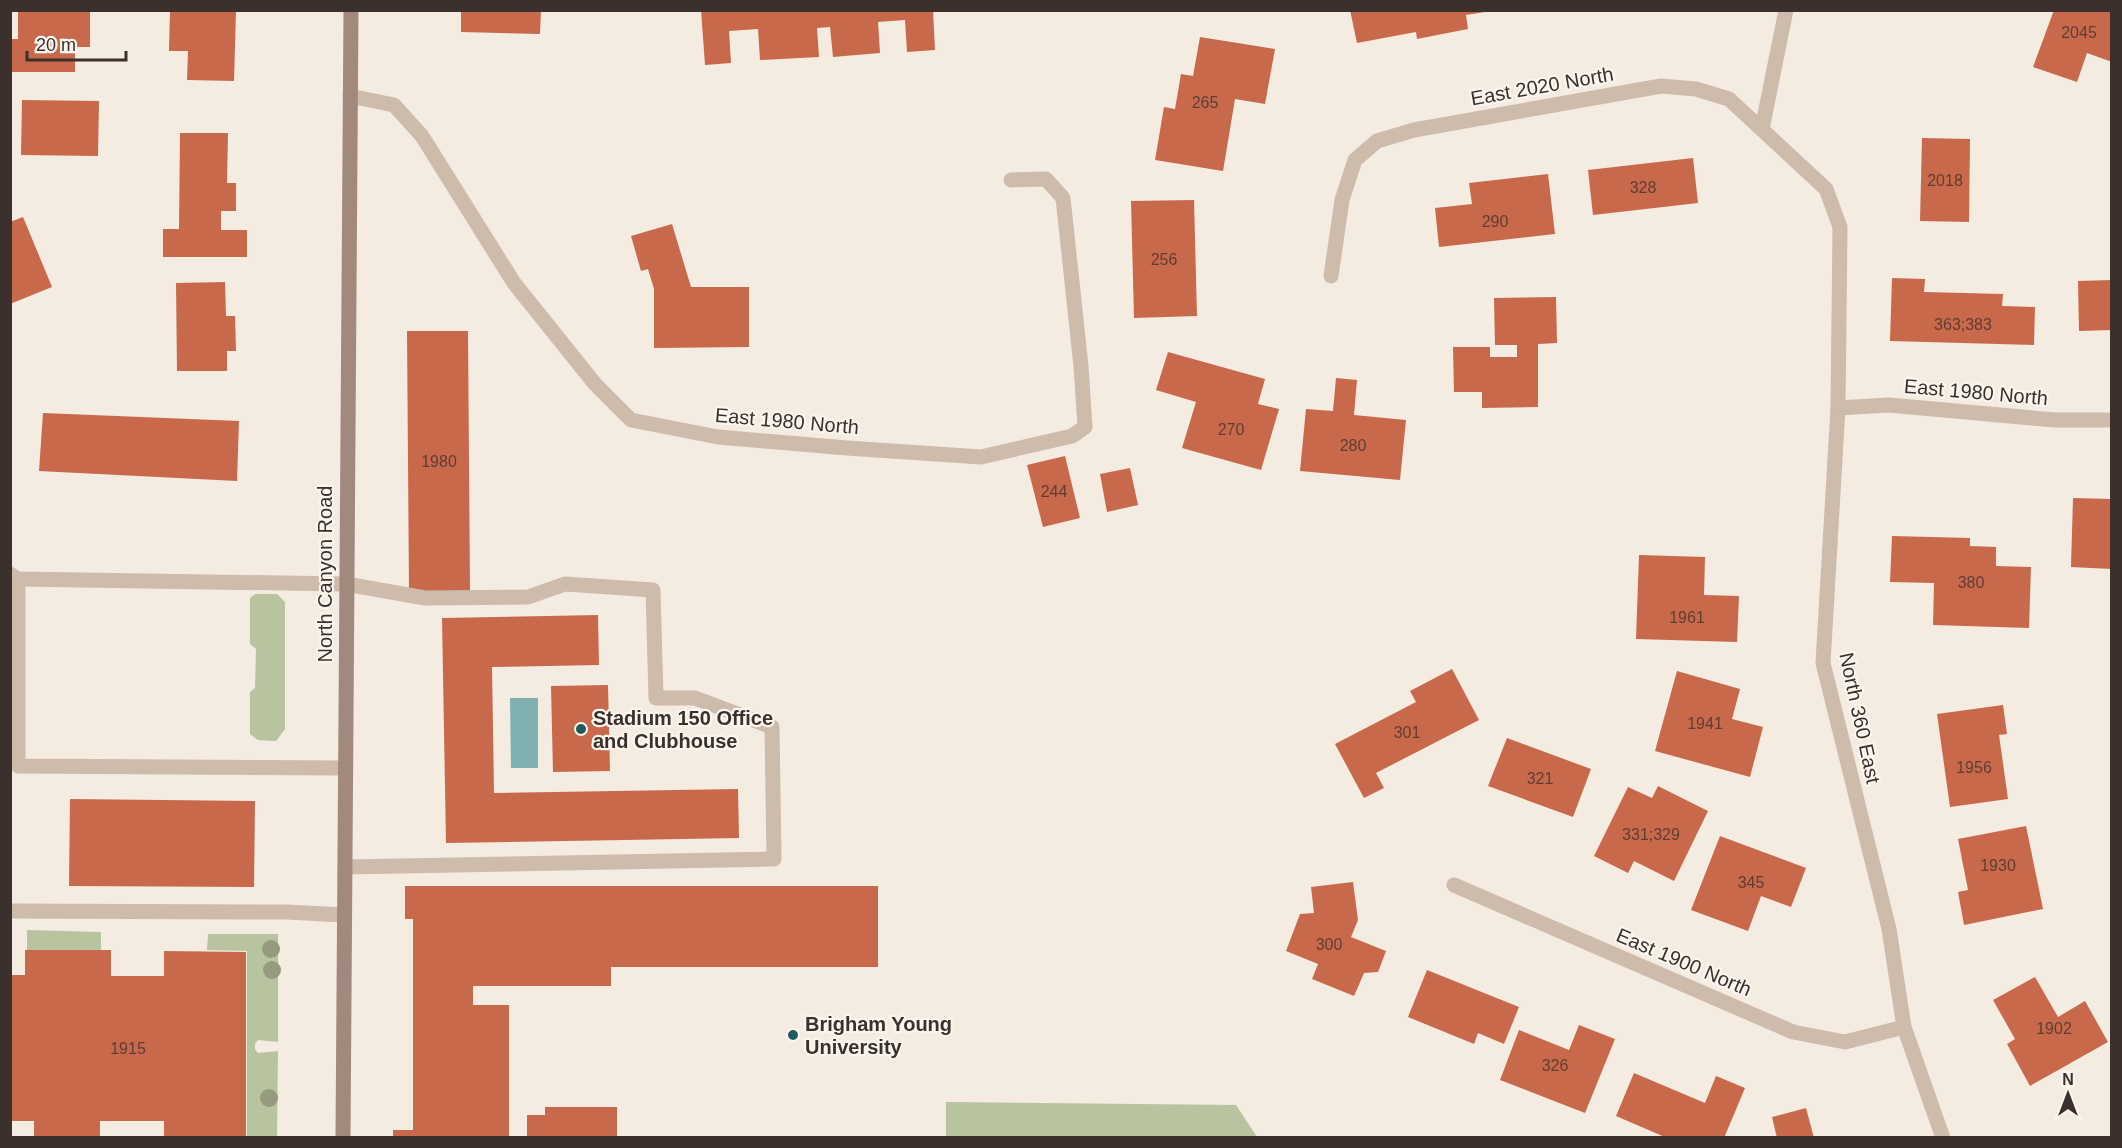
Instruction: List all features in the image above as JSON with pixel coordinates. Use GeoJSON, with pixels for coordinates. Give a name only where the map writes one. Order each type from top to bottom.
{"type":"FeatureCollection","features":[{"type":"Feature","properties":{"kind":"main road","name":"North Canyon Road"},"geometry":{"type":"LineString","coordinates":[[343,1137],[351,10]]}},
{"type":"Feature","properties":{"kind":"street"},"geometry":{"type":"LineString","coordinates":[[1762,129],[1786,10]]}},
{"type":"Feature","properties":{"kind":"street","name":"East 2020 North"},"geometry":{"type":"LineString","coordinates":[[1331,276],[1342,200],[1355,160],[1377,141],[1414,130],[1661,86],[1696,89],[1729,99],[1826,189]]}},
{"type":"Feature","properties":{"kind":"street","name":"East 1980 North"},"geometry":{"type":"LineString","coordinates":[[350,96],[394,105],[422,136],[514,283],[595,384],[631,420],[718,437],[981,457],[1072,436],[1085,427],[1081,366],[1063,198],[1046,179],[1011,180]]}},
{"type":"Feature","properties":{"kind":"street","name":"North 360 East"},"geometry":{"type":"LineString","coordinates":[[1826,189],[1839,227],[1838,408],[1823,663],[1889,929],[1904,1027],[1944,1137]]}},
{"type":"Feature","properties":{"kind":"street","name":"East 1980 North"},"geometry":{"type":"LineString","coordinates":[[1838,408],[1889,405],[2055,420],[2112,420]]}},
{"type":"Feature","properties":{"kind":"street"},"geometry":{"type":"LineString","coordinates":[[345,768],[18,766],[14,577],[346,584],[425,598],[528,597],[565,584],[653,590],[656,698],[695,698],[772,727],[774,859],[345,867]]}},
{"type":"Feature","properties":{"kind":"street","name":"East 1900 North"},"geometry":{"type":"LineString","coordinates":[[1454,885],[1793,1032],[1845,1042],[1904,1027]]}},
{"type":"Feature","properties":{"kind":"street"},"geometry":{"type":"LineString","coordinates":[[10,911],[287,912],[344,915]]}},
{"type":"Feature","properties":{"kind":"green space"},"geometry":{"type":"Polygon","coordinates":[[[255,594],[277,594],[285,602],[285,729],[276,741],[258,740],[250,734],[250,692],[255,688],[256,649],[250,644],[250,598],[255,594]]]}},
{"type":"Feature","properties":{"kind":"green space"},"geometry":{"type":"Polygon","coordinates":[[[27,930],[101,932],[101,950],[27,950],[27,930]]]}},
{"type":"Feature","properties":{"kind":"green space"},"geometry":{"type":"Polygon","coordinates":[[[208,934],[278,934],[278,1042],[258,1040],[255,1044],[258,1053],[278,1051],[277,1137],[247,1137],[247,951],[207,950],[208,934]]]}},
{"type":"Feature","properties":{"kind":"green space"},"geometry":{"type":"Polygon","coordinates":[[[946,1102],[1236,1105],[1257,1137],[946,1137],[946,1102]]]}},
{"type":"Feature","properties":{"kind":"water"},"geometry":{"type":"Polygon","coordinates":[[[510,698],[538,698],[538,768],[511,768],[510,698]]]}},
{"type":"Feature","properties":{"kind":"building"},"geometry":{"type":"Polygon","coordinates":[[[18,10],[90,10],[90,47],[75,47],[75,72],[10,72],[10,39],[18,39],[18,10]]]}},
{"type":"Feature","properties":{"kind":"building"},"geometry":{"type":"Polygon","coordinates":[[[170,10],[236,10],[234,81],[187,80],[188,51],[169,51],[170,10]]]}},
{"type":"Feature","properties":{"kind":"building"},"geometry":{"type":"Polygon","coordinates":[[[461,10],[541,10],[540,34],[461,32],[461,10]]]}},
{"type":"Feature","properties":{"kind":"building"},"geometry":{"type":"Polygon","coordinates":[[[701,10],[933,10],[935,50],[907,52],[905,20],[878,22],[880,53],[833,57],[830,27],[817,28],[819,57],[760,60],[758,29],[729,31],[731,63],[705,65],[701,10]]]}},
{"type":"Feature","properties":{"kind":"building"},"geometry":{"type":"Polygon","coordinates":[[[1350,10],[1485,10],[1485,12],[1466,15],[1468,29],[1417,39],[1416,32],[1357,43],[1350,10]]]}},
{"type":"Feature","properties":{"kind":"building"},"geometry":{"type":"Polygon","coordinates":[[[2054,10],[2112,10],[2112,62],[2087,53],[2077,82],[2033,67],[2054,10]]]}},
{"type":"Feature","properties":{"kind":"building"},"geometry":{"type":"Polygon","coordinates":[[[1200,37],[1275,49],[1265,104],[1235,99],[1223,171],[1155,160],[1164,107],[1175,109],[1181,74],[1193,76],[1200,37]]]}},
{"type":"Feature","properties":{"kind":"building"},"geometry":{"type":"Polygon","coordinates":[[[22,100],[99,101],[98,156],[21,155],[22,100]]]}},
{"type":"Feature","properties":{"kind":"building"},"geometry":{"type":"Polygon","coordinates":[[[180,133],[228,133],[227,183],[236,183],[236,211],[221,211],[221,230],[247,230],[247,257],[163,257],[163,229],[179,229],[180,133]]]}},
{"type":"Feature","properties":{"kind":"building"},"geometry":{"type":"Polygon","coordinates":[[[1922,138],[1970,139],[1969,222],[1920,221],[1922,138]]]}},
{"type":"Feature","properties":{"kind":"building"},"geometry":{"type":"Polygon","coordinates":[[[1693,158],[1698,203],[1593,215],[1588,170],[1693,158]]]}},
{"type":"Feature","properties":{"kind":"building"},"geometry":{"type":"Polygon","coordinates":[[[1548,174],[1555,234],[1439,247],[1435,208],[1472,204],[1469,183],[1548,174]]]}},
{"type":"Feature","properties":{"kind":"building"},"geometry":{"type":"Polygon","coordinates":[[[1194,200],[1197,316],[1134,318],[1131,201],[1194,200]]]}},
{"type":"Feature","properties":{"kind":"building"},"geometry":{"type":"Polygon","coordinates":[[[23,217],[52,287],[10,304],[10,222],[23,217]]]}},
{"type":"Feature","properties":{"kind":"building"},"geometry":{"type":"Polygon","coordinates":[[[672,224],[691,287],[749,287],[749,347],[654,348],[654,289],[648,269],[641,271],[631,236],[672,224]]]}},
{"type":"Feature","properties":{"kind":"building"},"geometry":{"type":"Polygon","coordinates":[[[1892,278],[1925,279],[1924,292],[2003,294],[2002,306],[2035,307],[2034,345],[1890,341],[1892,278]]]}},
{"type":"Feature","properties":{"kind":"building"},"geometry":{"type":"Polygon","coordinates":[[[2112,280],[2112,330],[2079,331],[2078,281],[2112,280]]]}},
{"type":"Feature","properties":{"kind":"building"},"geometry":{"type":"Polygon","coordinates":[[[225,282],[226,316],[235,316],[236,351],[227,351],[227,371],[177,371],[176,283],[225,282]]]}},
{"type":"Feature","properties":{"kind":"building"},"geometry":{"type":"Polygon","coordinates":[[[1556,297],[1557,343],[1538,344],[1538,407],[1482,408],[1482,392],[1454,392],[1453,347],[1490,347],[1490,357],[1517,357],[1517,345],[1495,345],[1494,298],[1556,297]]]}},
{"type":"Feature","properties":{"kind":"building"},"geometry":{"type":"Polygon","coordinates":[[[407,331],[468,331],[470,591],[409,591],[407,331]]]}},
{"type":"Feature","properties":{"kind":"building"},"geometry":{"type":"Polygon","coordinates":[[[1168,352],[1265,379],[1258,404],[1279,409],[1261,470],[1182,448],[1196,402],[1156,390],[1168,352]]]}},
{"type":"Feature","properties":{"kind":"building"},"geometry":{"type":"Polygon","coordinates":[[[1336,378],[1357,380],[1354,415],[1406,420],[1400,480],[1300,471],[1306,409],[1333,411],[1336,378]]]}},
{"type":"Feature","properties":{"kind":"building"},"geometry":{"type":"Polygon","coordinates":[[[43,413],[239,421],[237,481],[39,471],[43,413]]]}},
{"type":"Feature","properties":{"kind":"building"},"geometry":{"type":"Polygon","coordinates":[[[1065,456],[1080,518],[1043,527],[1027,465],[1065,456]]]}},
{"type":"Feature","properties":{"kind":"building"},"geometry":{"type":"Polygon","coordinates":[[[1130,468],[1138,505],[1107,512],[1100,474],[1130,468]]]}},
{"type":"Feature","properties":{"kind":"building"},"geometry":{"type":"Polygon","coordinates":[[[2073,498],[2112,499],[2112,569],[2071,567],[2073,498]]]}},
{"type":"Feature","properties":{"kind":"building"},"geometry":{"type":"Polygon","coordinates":[[[1892,536],[1970,538],[1970,546],[1996,547],[1996,566],[2031,567],[2029,628],[1933,625],[1934,583],[1890,582],[1892,536]]]}},
{"type":"Feature","properties":{"kind":"building"},"geometry":{"type":"Polygon","coordinates":[[[1639,555],[1705,557],[1704,595],[1739,596],[1737,642],[1636,639],[1639,555]]]}},
{"type":"Feature","properties":{"kind":"building"},"geometry":{"type":"Polygon","coordinates":[[[598,615],[599,665],[492,667],[494,793],[738,789],[739,838],[446,843],[442,618],[598,615]]]}},
{"type":"Feature","properties":{"kind":"building"},"geometry":{"type":"Polygon","coordinates":[[[1452,669],[1479,720],[1376,773],[1384,788],[1364,798],[1335,744],[1416,702],[1410,691],[1452,669]]]}},
{"type":"Feature","properties":{"kind":"building"},"geometry":{"type":"Polygon","coordinates":[[[1677,671],[1740,689],[1732,719],[1763,727],[1750,777],[1655,751],[1677,671]]]}},
{"type":"Feature","properties":{"kind":"building","name":"Stadium 150 Office and Clubhouse"},"geometry":{"type":"Polygon","coordinates":[[[608,685],[610,771],[553,772],[551,686],[608,685]]]}},
{"type":"Feature","properties":{"kind":"building"},"geometry":{"type":"Polygon","coordinates":[[[2003,705],[2007,734],[1999,735],[2008,799],[1950,807],[1937,714],[2003,705]]]}},
{"type":"Feature","properties":{"kind":"building"},"geometry":{"type":"Polygon","coordinates":[[[1507,738],[1591,769],[1573,817],[1488,786],[1507,738]]]}},
{"type":"Feature","properties":{"kind":"building"},"geometry":{"type":"Polygon","coordinates":[[[1658,786],[1708,811],[1674,881],[1634,861],[1628,873],[1594,856],[1628,787],[1652,798],[1658,786]]]}},
{"type":"Feature","properties":{"kind":"building"},"geometry":{"type":"Polygon","coordinates":[[[70,799],[255,801],[254,887],[69,886],[70,799]]]}},
{"type":"Feature","properties":{"kind":"building"},"geometry":{"type":"Polygon","coordinates":[[[2026,826],[2043,909],[1964,925],[1958,892],[1968,890],[1958,839],[2026,826]]]}},
{"type":"Feature","properties":{"kind":"building"},"geometry":{"type":"Polygon","coordinates":[[[1720,836],[1806,868],[1791,907],[1761,896],[1748,931],[1691,910],[1720,836]]]}},
{"type":"Feature","properties":{"kind":"building"},"geometry":{"type":"Polygon","coordinates":[[[1353,882],[1358,920],[1351,937],[1386,951],[1378,972],[1364,973],[1354,996],[1312,979],[1318,964],[1286,951],[1300,914],[1314,913],[1311,887],[1353,882]]]}},
{"type":"Feature","properties":{"kind":"building"},"geometry":{"type":"Polygon","coordinates":[[[405,886],[878,886],[878,967],[611,967],[611,986],[473,986],[473,1005],[509,1005],[509,1138],[393,1138],[393,1130],[413,1130],[413,919],[405,919],[405,886]]]}},
{"type":"Feature","properties":{"kind":"building"},"geometry":{"type":"Polygon","coordinates":[[[25,950],[111,950],[111,976],[164,976],[164,951],[246,952],[246,1138],[164,1138],[164,1121],[100,1121],[100,1138],[34,1138],[34,1121],[10,1121],[10,975],[25,975],[25,950]]]}},
{"type":"Feature","properties":{"kind":"building"},"geometry":{"type":"Polygon","coordinates":[[[1427,970],[1519,1007],[1504,1044],[1478,1033],[1474,1044],[1408,1017],[1427,970]]]}},
{"type":"Feature","properties":{"kind":"building"},"geometry":{"type":"Polygon","coordinates":[[[2035,977],[2058,1017],[2085,1001],[2108,1042],[2030,1086],[2007,1044],[2015,1039],[1993,1000],[2035,977]]]}},
{"type":"Feature","properties":{"kind":"building"},"geometry":{"type":"Polygon","coordinates":[[[1579,1025],[1615,1039],[1585,1113],[1500,1080],[1519,1030],[1569,1050],[1579,1025]]]}},
{"type":"Feature","properties":{"kind":"building"},"geometry":{"type":"Polygon","coordinates":[[[1634,1073],[1705,1103],[1716,1076],[1745,1088],[1724,1138],[1667,1138],[1616,1116],[1634,1073]]]}},
{"type":"Feature","properties":{"kind":"building"},"geometry":{"type":"Polygon","coordinates":[[[545,1107],[617,1107],[617,1138],[527,1138],[527,1115],[545,1115],[545,1107]]]}},
{"type":"Feature","properties":{"kind":"building"},"geometry":{"type":"Polygon","coordinates":[[[1806,1108],[1814,1138],[1777,1138],[1772,1117],[1806,1108]]]}},
{"type":"Feature","properties":{"kind":"place","name":"Stadium 150 Office and Clubhouse"},"geometry":{"type":"Point","coordinates":[581,729]}},
{"type":"Feature","properties":{"kind":"place","name":"Brigham Young University"},"geometry":{"type":"Point","coordinates":[793,1035]}}]}
